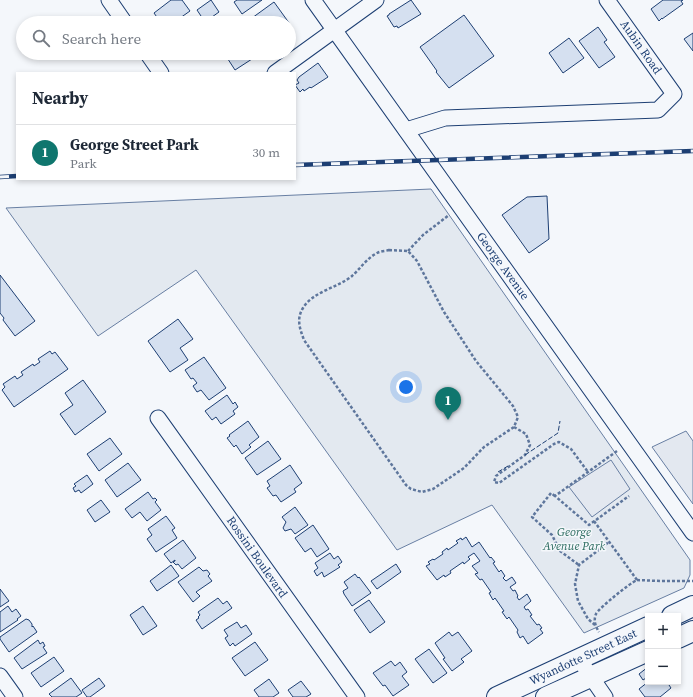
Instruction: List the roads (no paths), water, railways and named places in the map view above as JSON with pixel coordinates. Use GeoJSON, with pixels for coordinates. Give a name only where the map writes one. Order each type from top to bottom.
{"type":"FeatureCollection","features":[{"type":"Feature","properties":{"kind":"main road"},"geometry":{"type":"LineString","coordinates":[[678,613],[693,606]]}},
{"type":"Feature","properties":{"kind":"main road","name":"Wyandotte Street East"},"geometry":{"type":"LineString","coordinates":[[497,697],[645,628]]}},
{"type":"Feature","properties":{"kind":"main road"},"geometry":{"type":"LineString","coordinates":[[681,637],[693,631]]}},
{"type":"Feature","properties":{"kind":"main road","name":"Wyandotte Street East"},"geometry":{"type":"LineString","coordinates":[[546,697],[645,652]]}},
{"type":"Feature","properties":{"kind":"street"},"geometry":{"type":"LineString","coordinates":[[109,0],[120,16]]}},
{"type":"Feature","properties":{"kind":"street","name":"George Avenue"},"geometry":{"type":"LineString","coordinates":[[313,0],[693,533]]}},
{"type":"Feature","properties":{"kind":"street"},"geometry":{"type":"LineString","coordinates":[[296,57],[376,0]]}},
{"type":"Feature","properties":{"kind":"street","name":"Aubin Road"},"geometry":{"type":"LineString","coordinates":[[406,130],[445,118],[658,110],[674,94],[607,0]]}},
{"type":"Feature","properties":{"kind":"street"},"geometry":{"type":"LineString","coordinates":[[152,60],[160,72]]}},
{"type":"Feature","properties":{"kind":"street"},"geometry":{"type":"LineString","coordinates":[[275,72],[292,60]]}},
{"type":"Feature","properties":{"kind":"street","name":"Rossini Boulevard"},"geometry":{"type":"LineString","coordinates":[[158,418],[357,697]]}},
{"type":"Feature","properties":{"kind":"street"},"geometry":{"type":"LineString","coordinates":[[580,658],[590,676],[605,697]]}},
{"type":"Feature","properties":{"kind":"street"},"geometry":{"type":"LineString","coordinates":[[0,676],[15,697]]}},
{"type":"Feature","properties":{"kind":"railway"},"geometry":{"type":"LineString","coordinates":[[296,165],[693,151]]}},
{"type":"Feature","properties":{"kind":"railway"},"geometry":{"type":"LineString","coordinates":[[0,177],[16,176]]}},
{"type":"Feature","properties":{"kind":"place","name":"George Street Park"},"geometry":{"type":"Point","coordinates":[448,420]}},
{"type":"Feature","properties":{"kind":"park label","name":"George Avenue Park"},"geometry":{"type":"Point","coordinates":[574,539]}}]}
